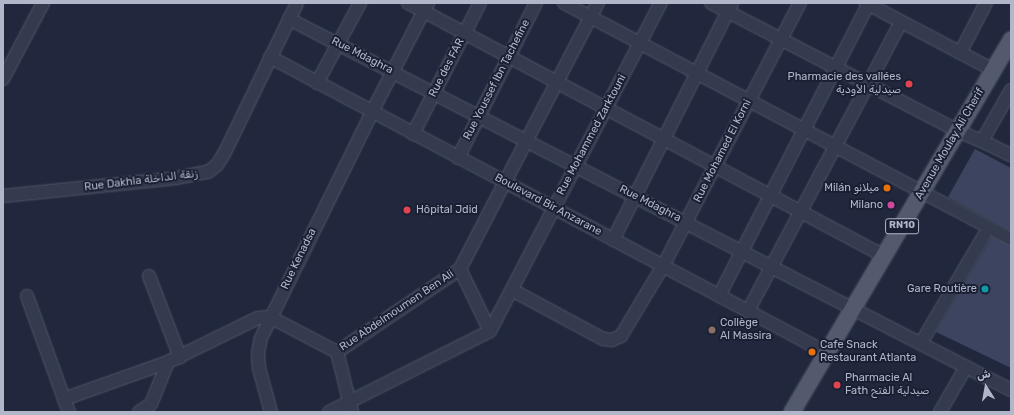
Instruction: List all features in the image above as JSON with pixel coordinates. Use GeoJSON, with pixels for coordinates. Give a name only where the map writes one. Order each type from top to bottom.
{"type":"FeatureCollection","features":[{"type":"Feature","properties":{"kind":"main road","name":"Avenue Moulay Ali Cherif"},"geometry":{"type":"LineString","coordinates":[[792,412],[923,192],[1011,40]]}},
{"type":"Feature","properties":{"kind":"street"},"geometry":{"type":"LineString","coordinates":[[3,79],[43,3]]}},
{"type":"Feature","properties":{"kind":"street","name":"Rue Dakhla زنقة الداخلة"},"geometry":{"type":"LineString","coordinates":[[3,196],[176,178],[208,172],[217,165],[225,152],[297,3]]}},
{"type":"Feature","properties":{"kind":"street"},"geometry":{"type":"LineString","coordinates":[[317,83],[360,3]]}},
{"type":"Feature","properties":{"kind":"street"},"geometry":{"type":"LineString","coordinates":[[408,3],[426,7],[465,33],[509,57],[884,256]]}},
{"type":"Feature","properties":{"kind":"street","name":"Rue des FAR"},"geometry":{"type":"LineString","coordinates":[[413,134],[480,3]]}},
{"type":"Feature","properties":{"kind":"street","name":"Rue Youssef Ibn Tachefine"},"geometry":{"type":"LineString","coordinates":[[458,158],[536,3]]}},
{"type":"Feature","properties":{"kind":"street"},"geometry":{"type":"LineString","coordinates":[[564,3],[1011,239]]}},
{"type":"Feature","properties":{"kind":"street","name":"Rue Abdelmoumen Ben Ali"},"geometry":{"type":"LineString","coordinates":[[350,406],[337,352],[460,268],[506,183],[598,3]]}},
{"type":"Feature","properties":{"kind":"street","name":"Rue Mohammed Zarktouni"},"geometry":{"type":"LineString","coordinates":[[490,332],[661,3]]}},
{"type":"Feature","properties":{"kind":"street"},"geometry":{"type":"LineString","coordinates":[[711,3],[730,7],[781,39],[958,131],[1011,156]]}},
{"type":"Feature","properties":{"kind":"street","name":"Rue Mohamed El Korni"},"geometry":{"type":"LineString","coordinates":[[512,290],[603,339],[612,340],[622,336],[686,223],[800,3]]}},
{"type":"Feature","properties":{"kind":"street"},"geometry":{"type":"LineString","coordinates":[[960,53],[986,3]]}},
{"type":"Feature","properties":{"kind":"street"},"geometry":{"type":"LineString","coordinates":[[719,296],[868,4],[993,70]]}},
{"type":"Feature","properties":{"kind":"street","name":"Rue Kenadsa"},"geometry":{"type":"LineString","coordinates":[[271,412],[259,368],[258,353],[261,338],[372,112],[426,7]]}},
{"type":"Feature","properties":{"kind":"street"},"geometry":{"type":"LineString","coordinates":[[613,240],[730,7]]}},
{"type":"Feature","properties":{"kind":"street","name":"Rue Mdaghra"},"geometry":{"type":"LineString","coordinates":[[289,19],[1011,390]]}},
{"type":"Feature","properties":{"kind":"street"},"geometry":{"type":"LineString","coordinates":[[748,311],[901,22]]}},
{"type":"Feature","properties":{"kind":"street","name":"Boulevard Bir Anzarane"},"geometry":{"type":"LineString","coordinates":[[270,57],[827,353]]}},
{"type":"Feature","properties":{"kind":"street"},"geometry":{"type":"LineString","coordinates":[[982,142],[1011,90]]}},
{"type":"Feature","properties":{"kind":"street"},"geometry":{"type":"LineString","coordinates":[[921,343],[989,227]]}},
{"type":"Feature","properties":{"kind":"street"},"geometry":{"type":"LineString","coordinates":[[329,412],[350,406],[490,332],[460,268]]}},
{"type":"Feature","properties":{"kind":"street"},"geometry":{"type":"LineString","coordinates":[[149,276],[180,357]]}},
{"type":"Feature","properties":{"kind":"street"},"geometry":{"type":"LineString","coordinates":[[27,296],[69,412]]}},
{"type":"Feature","properties":{"kind":"street"},"geometry":{"type":"LineString","coordinates":[[64,399],[180,357],[258,318],[270,317],[337,352]]}},
{"type":"Feature","properties":{"kind":"street"},"geometry":{"type":"LineString","coordinates":[[139,412],[151,404],[168,362]]}},
{"type":"Feature","properties":{"kind":"street"},"geometry":{"type":"LineString","coordinates":[[940,412],[966,366]]}},
{"type":"Feature","properties":{"kind":"building"},"geometry":{"type":"Polygon","coordinates":[[[975,149],[1011,168],[1011,231],[948,197],[975,149]]]}},
{"type":"Feature","properties":{"kind":"building","name":"Gare Routière"},"geometry":{"type":"Polygon","coordinates":[[[992,237],[1011,246],[1011,368],[936,332],[992,237]]]}},
{"type":"Feature","properties":{"kind":"place","name":"Pharmacie des vallées صيدلية الأودية"},"geometry":{"type":"Point","coordinates":[909,84]}},
{"type":"Feature","properties":{"kind":"place","name":"Milán ميلانو"},"geometry":{"type":"Point","coordinates":[887,188]}},
{"type":"Feature","properties":{"kind":"place","name":"Milano"},"geometry":{"type":"Point","coordinates":[891,205]}},
{"type":"Feature","properties":{"kind":"place","name":"Hôpital Jdid"},"geometry":{"type":"Point","coordinates":[407,210]}},
{"type":"Feature","properties":{"kind":"place","name":"Gare Routière"},"geometry":{"type":"Point","coordinates":[985,289]}},
{"type":"Feature","properties":{"kind":"place","name":"Collège Al Massira"},"geometry":{"type":"Point","coordinates":[712,330]}},
{"type":"Feature","properties":{"kind":"place","name":"Cafe Snack Restaurant Atlanta"},"geometry":{"type":"Point","coordinates":[812,352]}},
{"type":"Feature","properties":{"kind":"place","name":"Pharmacie Al Fath صيدلية الفتح"},"geometry":{"type":"Point","coordinates":[837,385]}}]}
